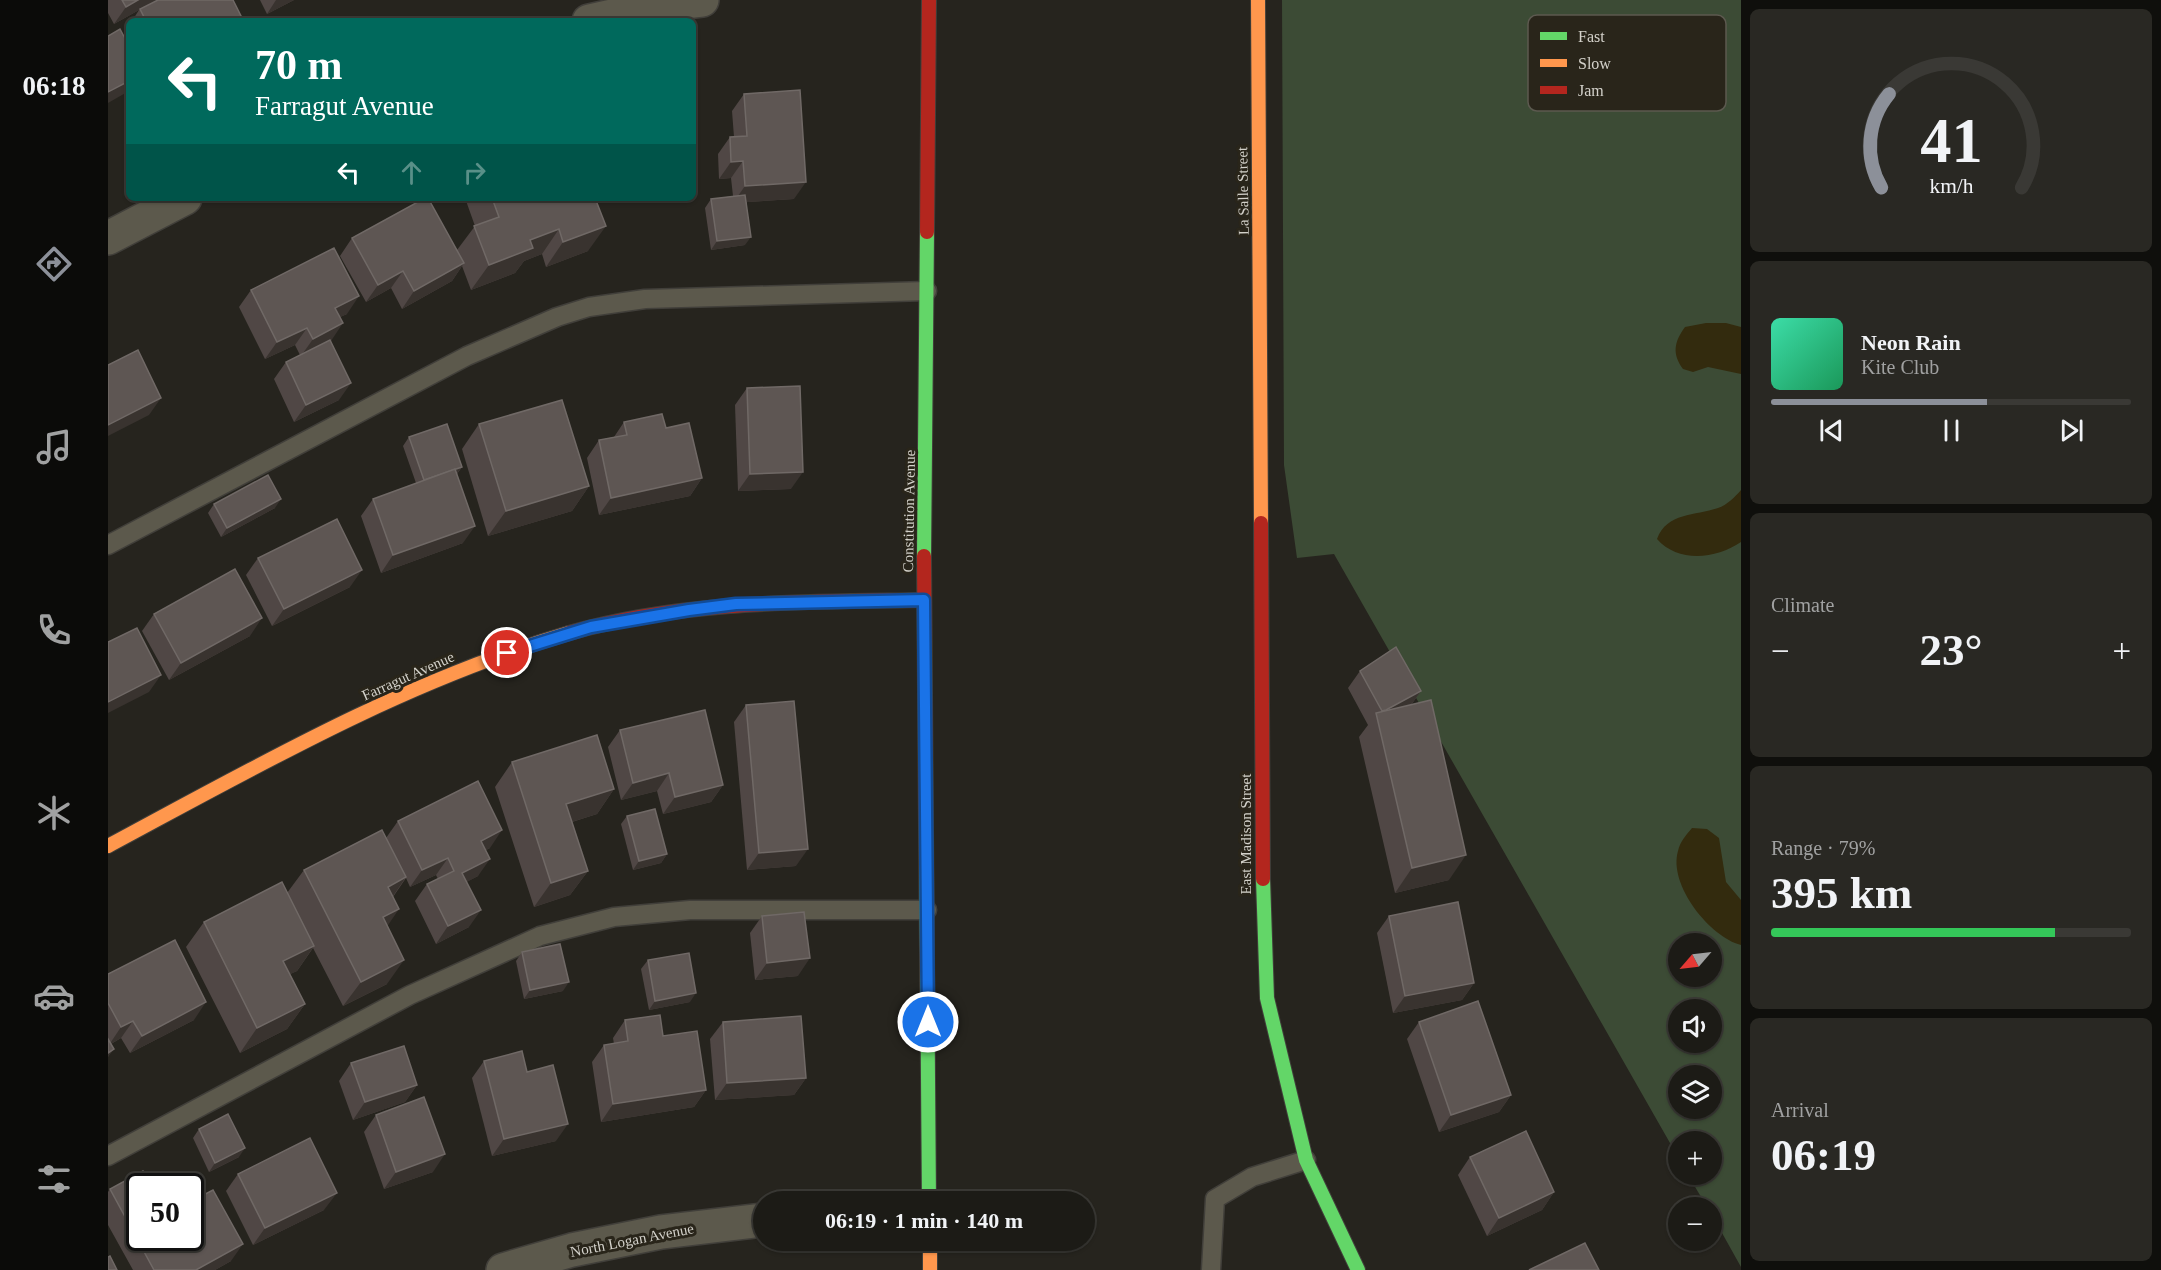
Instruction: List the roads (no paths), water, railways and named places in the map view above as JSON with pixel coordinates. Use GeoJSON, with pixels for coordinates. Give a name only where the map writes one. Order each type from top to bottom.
{"type":"FeatureCollection","features":[{"type":"Feature","properties":{"kind":"street"},"geometry":{"type":"LineString","coordinates":[[604,18],[667,4],[702,0]]}},
{"type":"Feature","properties":{"kind":"street","name":"Constitution Avenue"},"geometry":{"type":"LineString","coordinates":[[929,0],[924,600],[929,1191]]}},
{"type":"Feature","properties":{"kind":"street","name":"La Salle Street"},"geometry":{"type":"LineString","coordinates":[[1258,0],[1262,381]]}},
{"type":"Feature","properties":{"kind":"street"},"geometry":{"type":"LineString","coordinates":[[108,238],[179,201]]}},
{"type":"Feature","properties":{"kind":"street","name":"East Madison Street"},"geometry":{"type":"LineString","coordinates":[[1262,381],[1263,910],[1267,998],[1306,1160],[1358,1270]]}},
{"type":"Feature","properties":{"kind":"street","name":"Farragut Avenue"},"geometry":{"type":"LineString","coordinates":[[108,846],[297,746],[405,693],[507,653],[580,630],[666,613],[736,604],[924,600]]}},
{"type":"Feature","properties":{"kind":"street","name":"North Logan Avenue"},"geometry":{"type":"LineString","coordinates":[[503,1270],[572,1250],[661,1232],[753,1221]]}},
{"type":"Feature","properties":{"kind":"street"},"geometry":{"type":"LineString","coordinates":[[930,1251],[930,1270]]}},
{"type":"Feature","properties":{"kind":"lane"},"geometry":{"type":"LineString","coordinates":[[108,545],[467,356],[579,310],[645,299],[927,291]]}},
{"type":"Feature","properties":{"kind":"lane"},"geometry":{"type":"LineString","coordinates":[[108,1156],[410,995],[540,936],[614,917],[690,910],[927,910]]}},
{"type":"Feature","properties":{"kind":"lane"},"geometry":{"type":"LineString","coordinates":[[1211,1270],[1215,1199],[1252,1177],[1306,1160]]}}]}
